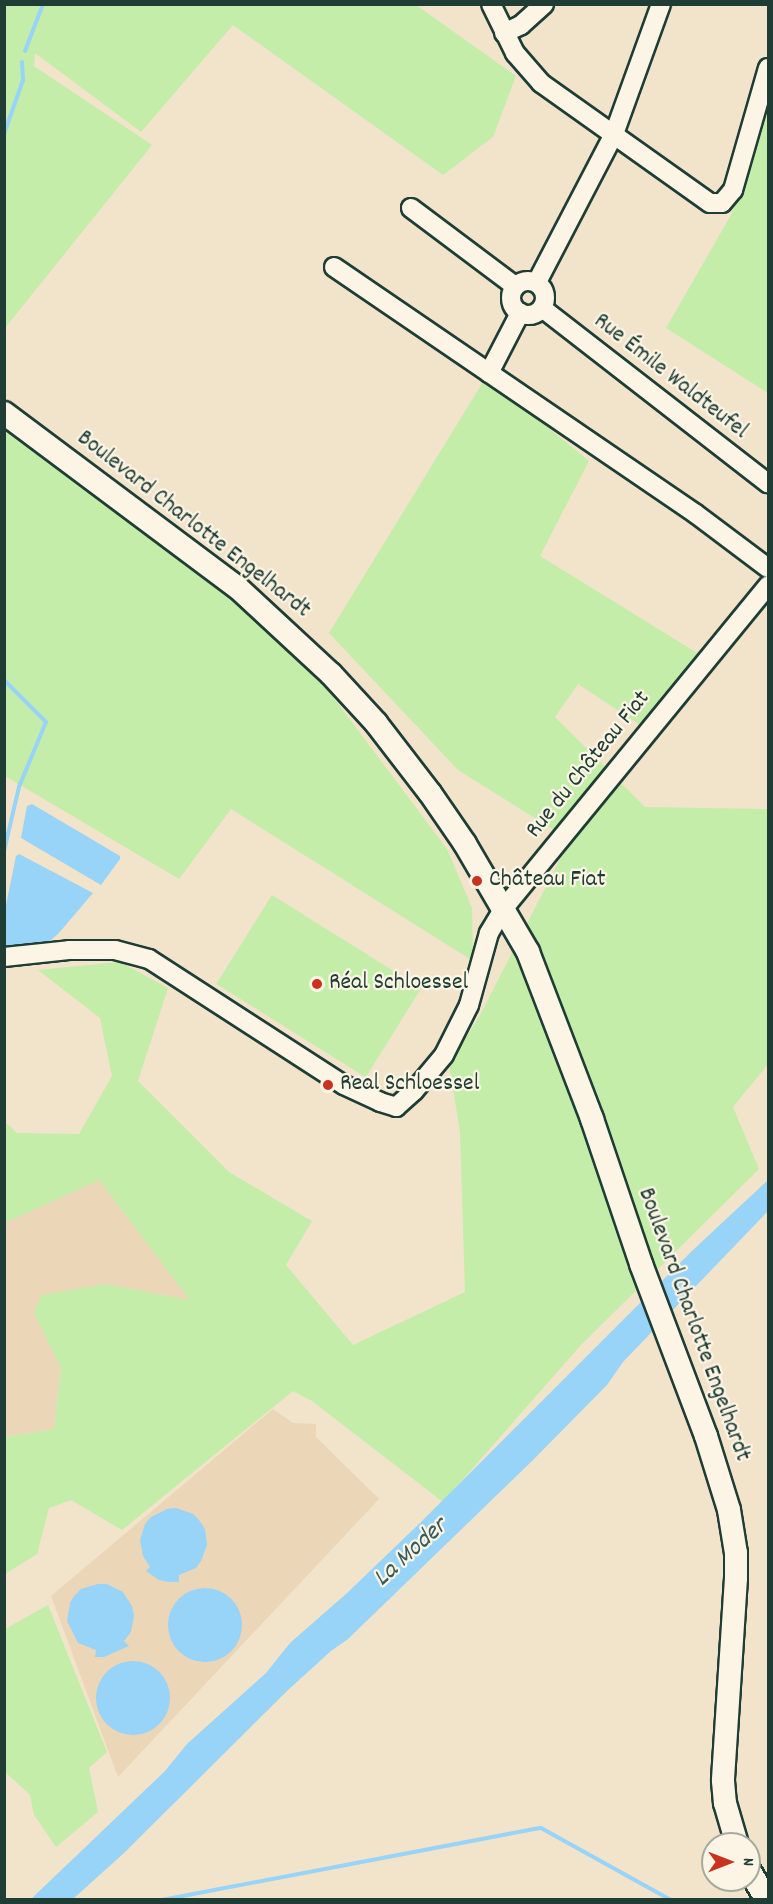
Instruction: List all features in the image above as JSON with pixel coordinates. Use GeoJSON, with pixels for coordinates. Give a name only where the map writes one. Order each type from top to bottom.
{"type":"FeatureCollection","features":[{"type":"Feature","properties":{"kind":"main road","name":"Boulevard Charlotte Engelhardt"},"geometry":{"type":"LineString","coordinates":[[4,413],[222,576],[308,651],[376,723],[409,764],[465,844],[549,985],[561,1020],[564,1044],[641,1264],[723,1486],[734,1533],[736,1578],[723,1781],[725,1803],[733,1832]]}},
{"type":"Feature","properties":{"kind":"street"},"geometry":{"type":"LineString","coordinates":[[491,4],[515,52],[541,83],[703,200],[722,203],[733,190],[768,68]]}},
{"type":"Feature","properties":{"kind":"street"},"geometry":{"type":"LineString","coordinates":[[504,33],[521,25],[544,4]]}},
{"type":"Feature","properties":{"kind":"street"},"geometry":{"type":"LineString","coordinates":[[537,282],[614,134],[661,4]]}},
{"type":"Feature","properties":{"kind":"street"},"geometry":{"type":"LineString","coordinates":[[411,208],[515,286]]}},
{"type":"Feature","properties":{"kind":"street"},"geometry":{"type":"LineString","coordinates":[[334,267],[696,514],[768,568]]}},
{"type":"Feature","properties":{"kind":"street"},"geometry":{"type":"LineString","coordinates":[[525,280],[537,282],[546,297],[542,308],[530,315],[520,313],[511,301],[515,286],[525,280]]}},
{"type":"Feature","properties":{"kind":"street","name":"Rue Émile Waldteufel"},"geometry":{"type":"LineString","coordinates":[[542,308],[768,483]]}},
{"type":"Feature","properties":{"kind":"street"},"geometry":{"type":"LineString","coordinates":[[489,373],[520,313]]}},
{"type":"Feature","properties":{"kind":"street","name":"Rue du Château Fiat"},"geometry":{"type":"LineString","coordinates":[[4,957],[69,950],[115,950],[149,959],[344,1085],[396,1107],[414,1091],[444,1055],[469,1005],[489,933],[504,908],[768,585]]}},
{"type":"Feature","properties":{"kind":"shaded area"},"geometry":{"type":"Polygon","coordinates":[[[99,1180],[190,1300],[106,1284],[34,1313],[61,1368],[54,1429],[5,1437],[5,1223],[99,1180]]]}},
{"type":"Feature","properties":{"kind":"shaded area"},"geometry":{"type":"Polygon","coordinates":[[[273,1409],[293,1423],[316,1424],[316,1437],[379,1499],[118,1777],[51,1596],[273,1409]]]}},
{"type":"Feature","properties":{"kind":"green space"},"geometry":{"type":"Polygon","coordinates":[[[5,4],[416,5],[516,76],[493,137],[443,175],[233,25],[141,132],[35,53],[34,66],[152,145],[5,328],[5,4]]]}},
{"type":"Feature","properties":{"kind":"green space"},"geometry":{"type":"Polygon","coordinates":[[[768,95],[768,393],[666,328],[731,215],[768,95]]]}},
{"type":"Feature","properties":{"kind":"green space"},"geometry":{"type":"Polygon","coordinates":[[[486,377],[589,461],[540,556],[702,656],[643,727],[578,684],[555,717],[645,807],[768,809],[768,1064],[733,1107],[759,1169],[580,1346],[443,1502],[312,1401],[293,1391],[122,1530],[71,1500],[49,1508],[37,1554],[5,1574],[5,1437],[54,1429],[61,1368],[34,1313],[41,1295],[106,1284],[190,1300],[99,1180],[5,1223],[4,1121],[17,1133],[79,1134],[112,1076],[100,1018],[38,970],[120,962],[168,988],[138,1081],[229,1172],[312,1221],[286,1265],[353,1345],[465,1292],[460,1132],[449,1064],[479,1017],[570,840],[458,770],[329,633],[486,377]]]}},
{"type":"Feature","properties":{"kind":"green space"},"geometry":{"type":"Polygon","coordinates":[[[4,427],[232,596],[309,665],[447,849],[472,908],[473,961],[231,809],[179,879],[5,776],[4,427]]]}},
{"type":"Feature","properties":{"kind":"green space","name":"Réal Schloessel"},"geometry":{"type":"Polygon","coordinates":[[[272,895],[421,988],[366,1077],[216,984],[272,895]]]}},
{"type":"Feature","properties":{"kind":"green space"},"geometry":{"type":"Polygon","coordinates":[[[48,1605],[107,1752],[89,1768],[98,1812],[56,1847],[34,1815],[30,1795],[4,1771],[5,1629],[48,1605]]]}},
{"type":"Feature","properties":{"kind":"water"},"geometry":{"type":"Polygon","coordinates":[[[32,804],[120,856],[101,885],[21,838],[27,806],[32,804]]]}},
{"type":"Feature","properties":{"kind":"water"},"geometry":{"type":"Polygon","coordinates":[[[19,854],[93,893],[58,934],[46,944],[5,951],[5,910],[16,856],[19,854]]]}},
{"type":"Feature","properties":{"kind":"water","name":"La Moder"},"geometry":{"type":"Polygon","coordinates":[[[768,1180],[768,1211],[623,1362],[607,1385],[531,1462],[348,1639],[331,1651],[288,1690],[124,1853],[73,1899],[30,1900],[165,1771],[187,1744],[266,1673],[290,1643],[346,1594],[420,1523],[693,1250],[768,1180]]]}},
{"type":"Feature","properties":{"kind":"water"},"geometry":{"type":"Polygon","coordinates":[[[176,1508],[193,1514],[199,1520],[205,1529],[207,1545],[196,1568],[179,1575],[179,1582],[169,1582],[159,1580],[146,1571],[150,1567],[143,1556],[140,1540],[145,1524],[151,1517],[167,1509],[176,1508]]]}},
{"type":"Feature","properties":{"kind":"water"},"geometry":{"type":"Polygon","coordinates":[[[107,1584],[123,1592],[132,1606],[134,1616],[131,1632],[124,1641],[129,1646],[104,1657],[95,1657],[96,1650],[78,1643],[67,1621],[70,1603],[74,1596],[81,1589],[107,1584]]]}},
{"type":"Feature","properties":{"kind":"water"},"geometry":{"type":"Polygon","coordinates":[[[205,1588],[219,1591],[231,1599],[239,1611],[242,1625],[239,1639],[231,1651],[219,1659],[205,1662],[191,1659],[179,1651],[171,1639],[168,1625],[171,1611],[179,1599],[191,1591],[205,1588]]]}},
{"type":"Feature","properties":{"kind":"water"},"geometry":{"type":"Polygon","coordinates":[[[133,1661],[147,1664],[159,1672],[167,1684],[170,1698],[167,1712],[159,1724],[147,1732],[133,1735],[119,1732],[107,1724],[99,1712],[96,1698],[99,1684],[107,1672],[119,1664],[133,1661]]]}},
{"type":"Feature","properties":{"kind":"waterway"},"geometry":{"type":"LineString","coordinates":[[25,51],[43,4]]}},
{"type":"Feature","properties":{"kind":"waterway"},"geometry":{"type":"LineString","coordinates":[[4,134],[23,80],[22,62]]}},
{"type":"Feature","properties":{"kind":"waterway"},"geometry":{"type":"LineString","coordinates":[[4,680],[46,722],[19,787],[4,851]]}},
{"type":"Feature","properties":{"kind":"waterway"},"geometry":{"type":"LineString","coordinates":[[162,1900],[541,1828],[671,1900]]}},
{"type":"Feature","properties":{"kind":"place","name":"Château Fiat"},"geometry":{"type":"Point","coordinates":[477,881]}},
{"type":"Feature","properties":{"kind":"place","name":"Réal Schloessel"},"geometry":{"type":"Point","coordinates":[317,984]}},
{"type":"Feature","properties":{"kind":"place","name":"Real Schloessel"},"geometry":{"type":"Point","coordinates":[328,1085]}}]}
